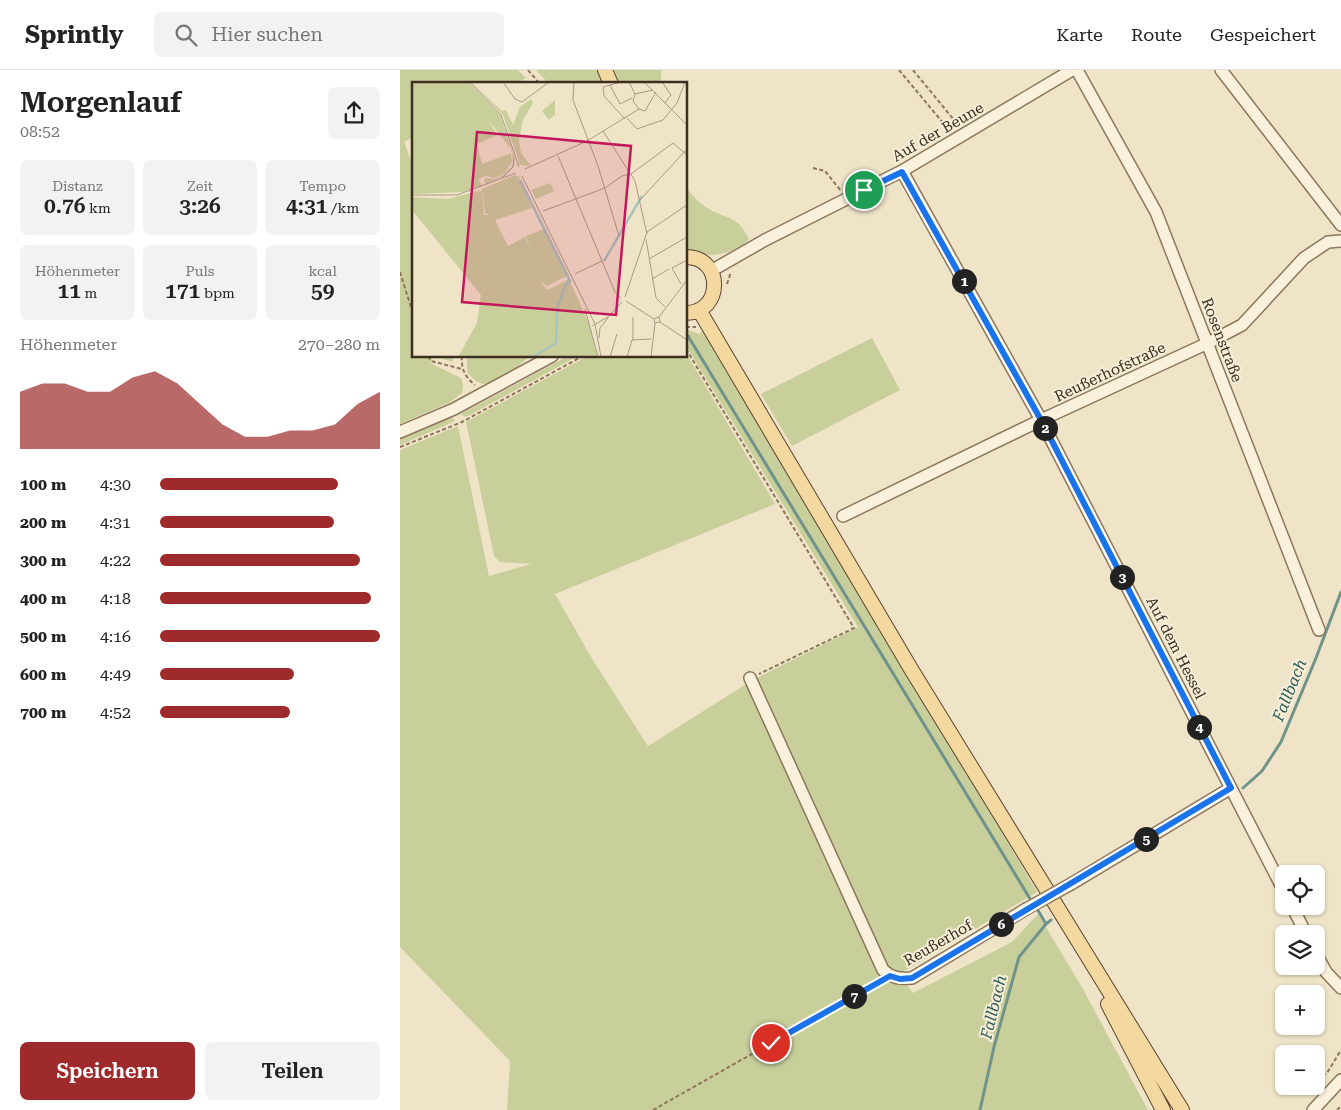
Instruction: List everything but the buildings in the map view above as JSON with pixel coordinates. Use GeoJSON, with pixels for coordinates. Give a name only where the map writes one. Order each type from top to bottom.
{"type":"FeatureCollection","features":[{"type":"Feature","properties":{"kind":"main road"},"geometry":{"type":"LineString","coordinates":[[605,70],[610,82]]}},
{"type":"Feature","properties":{"kind":"main road"},"geometry":{"type":"LineString","coordinates":[[688,257],[698,259],[705,264],[711,271],[714,279],[712,297],[707,305],[693,312],[1182,1110]]}},
{"type":"Feature","properties":{"kind":"main road"},"geometry":{"type":"LineString","coordinates":[[1066,920],[1163,1110]]}},
{"type":"Feature","properties":{"kind":"street","name":"Auf der Beune"},"geometry":{"type":"LineString","coordinates":[[711,271],[847,198],[902,172],[1072,70]]}},
{"type":"Feature","properties":{"kind":"street","name":"Rosenstraße"},"geometry":{"type":"LineString","coordinates":[[1077,70],[1156,212],[1320,630]]}},
{"type":"Feature","properties":{"kind":"street"},"geometry":{"type":"LineString","coordinates":[[1221,70],[1341,225]]}},
{"type":"Feature","properties":{"kind":"street","name":"Auf dem Hessel"},"geometry":{"type":"LineString","coordinates":[[902,172],[1041,420],[1275,873]]}},
{"type":"Feature","properties":{"kind":"street","name":"Reußerhofstraße"},"geometry":{"type":"LineString","coordinates":[[843,516],[1041,420],[1208,343],[1242,325],[1304,258],[1328,242],[1341,241]]}},
{"type":"Feature","properties":{"kind":"street"},"geometry":{"type":"LineString","coordinates":[[526,371],[542,358]]}},
{"type":"Feature","properties":{"kind":"street"},"geometry":{"type":"LineString","coordinates":[[400,432],[454,409],[549,358]]}},
{"type":"Feature","properties":{"kind":"street","name":"Reußerhof"},"geometry":{"type":"LineString","coordinates":[[750,678],[883,970],[890,976],[900,979],[912,978],[1231,788]]}},
{"type":"Feature","properties":{"kind":"street"},"geometry":{"type":"LineString","coordinates":[[1325,970],[1341,988]]}},
{"type":"Feature","properties":{"kind":"street"},"geometry":{"type":"LineString","coordinates":[[1313,1110],[1341,1080]]}},
{"type":"Feature","properties":{"kind":"path"},"geometry":{"type":"LineString","coordinates":[[528,70],[538,82]]}},
{"type":"Feature","properties":{"kind":"path"},"geometry":{"type":"LineString","coordinates":[[899,70],[961,136]]}},
{"type":"Feature","properties":{"kind":"path"},"geometry":{"type":"LineString","coordinates":[[913,70],[961,136]]}},
{"type":"Feature","properties":{"kind":"path"},"geometry":{"type":"LineString","coordinates":[[813,168],[825,171],[847,198]]}},
{"type":"Feature","properties":{"kind":"path"},"geometry":{"type":"LineString","coordinates":[[400,272],[412,311]]}},
{"type":"Feature","properties":{"kind":"path"},"geometry":{"type":"LineString","coordinates":[[688,352],[854,628],[750,678]]}},
{"type":"Feature","properties":{"kind":"path"},"geometry":{"type":"LineString","coordinates":[[429,358],[431,361],[462,369]]}},
{"type":"Feature","properties":{"kind":"path"},"geometry":{"type":"LineString","coordinates":[[462,358],[462,369],[469,380],[484,393]]}},
{"type":"Feature","properties":{"kind":"path"},"geometry":{"type":"LineString","coordinates":[[400,447],[462,422],[579,358]]}},
{"type":"Feature","properties":{"kind":"path"},"geometry":{"type":"LineString","coordinates":[[653,1110],[890,976]]}},
{"type":"Feature","properties":{"kind":"path"},"geometry":{"type":"LineString","coordinates":[[1325,1074],[1341,1050]]}},
{"type":"Feature","properties":{"kind":"path"},"geometry":{"type":"LineString","coordinates":[[1337,1110],[1341,1106]]}},
{"type":"Feature","properties":{"kind":"green space"},"geometry":{"type":"Polygon","coordinates":[[[400,70],[518,70],[526,78],[519,82],[412,82],[412,138],[404,142],[412,163],[412,358],[433,358],[430,363],[461,378],[463,386],[462,393],[450,402],[400,424],[400,70]]]}},
{"type":"Feature","properties":{"kind":"green space"},"geometry":{"type":"Polygon","coordinates":[[[536,70],[600,70],[605,82],[547,82],[536,70]]]}},
{"type":"Feature","properties":{"kind":"green space"},"geometry":{"type":"Polygon","coordinates":[[[613,70],[661,70],[661,82],[618,82],[613,70]]]}},
{"type":"Feature","properties":{"kind":"green space"},"geometry":{"type":"Polygon","coordinates":[[[688,189],[705,207],[736,222],[745,231],[749,239],[738,248],[726,253],[715,255],[699,253],[688,249],[688,189]]]}},
{"type":"Feature","properties":{"kind":"green space"},"geometry":{"type":"Polygon","coordinates":[[[688,330],[699,334],[703,331],[776,449],[1037,892],[906,970],[895,973],[885,968],[755,679],[858,627],[688,349],[688,330]]]}},
{"type":"Feature","properties":{"kind":"green space"},"geometry":{"type":"Polygon","coordinates":[[[872,338],[900,390],[792,446],[761,394],[872,338]]]}},
{"type":"Feature","properties":{"kind":"green space"},"geometry":{"type":"Polygon","coordinates":[[[688,356],[775,504],[555,594],[594,662],[648,746],[748,683],[882,975],[891,983],[906,984],[913,993],[1012,942],[1038,914],[1083,989],[1148,1110],[507,1110],[510,1061],[400,947],[400,450],[458,426],[489,576],[531,564],[500,562],[494,556],[466,422],[584,358],[688,358],[688,356]]]}},
{"type":"Feature","properties":{"kind":"green space"},"geometry":{"type":"Polygon","coordinates":[[[440,358],[453,358],[452,362],[440,358]]]}},
{"type":"Feature","properties":{"kind":"green space"},"geometry":{"type":"Polygon","coordinates":[[[467,358],[527,358],[506,376],[493,383],[480,383],[467,372],[467,358]]]}},
{"type":"Feature","properties":{"kind":"green space"},"geometry":{"type":"Polygon","coordinates":[[[564,358],[574,358],[470,415],[465,417],[461,414],[564,358]]]}},
{"type":"Feature","properties":{"kind":"green space"},"geometry":{"type":"Polygon","coordinates":[[[451,417],[455,420],[453,422],[400,445],[400,439],[451,417]]]}},
{"type":"Feature","properties":{"kind":"waterway"},"geometry":{"type":"LineString","coordinates":[[688,336],[1032,902]]}},
{"type":"Feature","properties":{"kind":"waterway","name":"Fallbach"},"geometry":{"type":"LineString","coordinates":[[1243,788],[1262,771],[1281,742],[1341,592]]}},
{"type":"Feature","properties":{"kind":"waterway"},"geometry":{"type":"LineString","coordinates":[[1036,907],[1046,924]]}},
{"type":"Feature","properties":{"kind":"waterway","name":"Fallbach"},"geometry":{"type":"LineString","coordinates":[[980,1110],[994,1047],[1019,957],[1051,920]]}},
{"type":"Feature","properties":{"kind":"route"},"geometry":{"type":"LineString","coordinates":[[771,1043],[890,976],[900,979],[912,978],[1231,788],[1041,420],[902,172],[864,190]]}}]}
